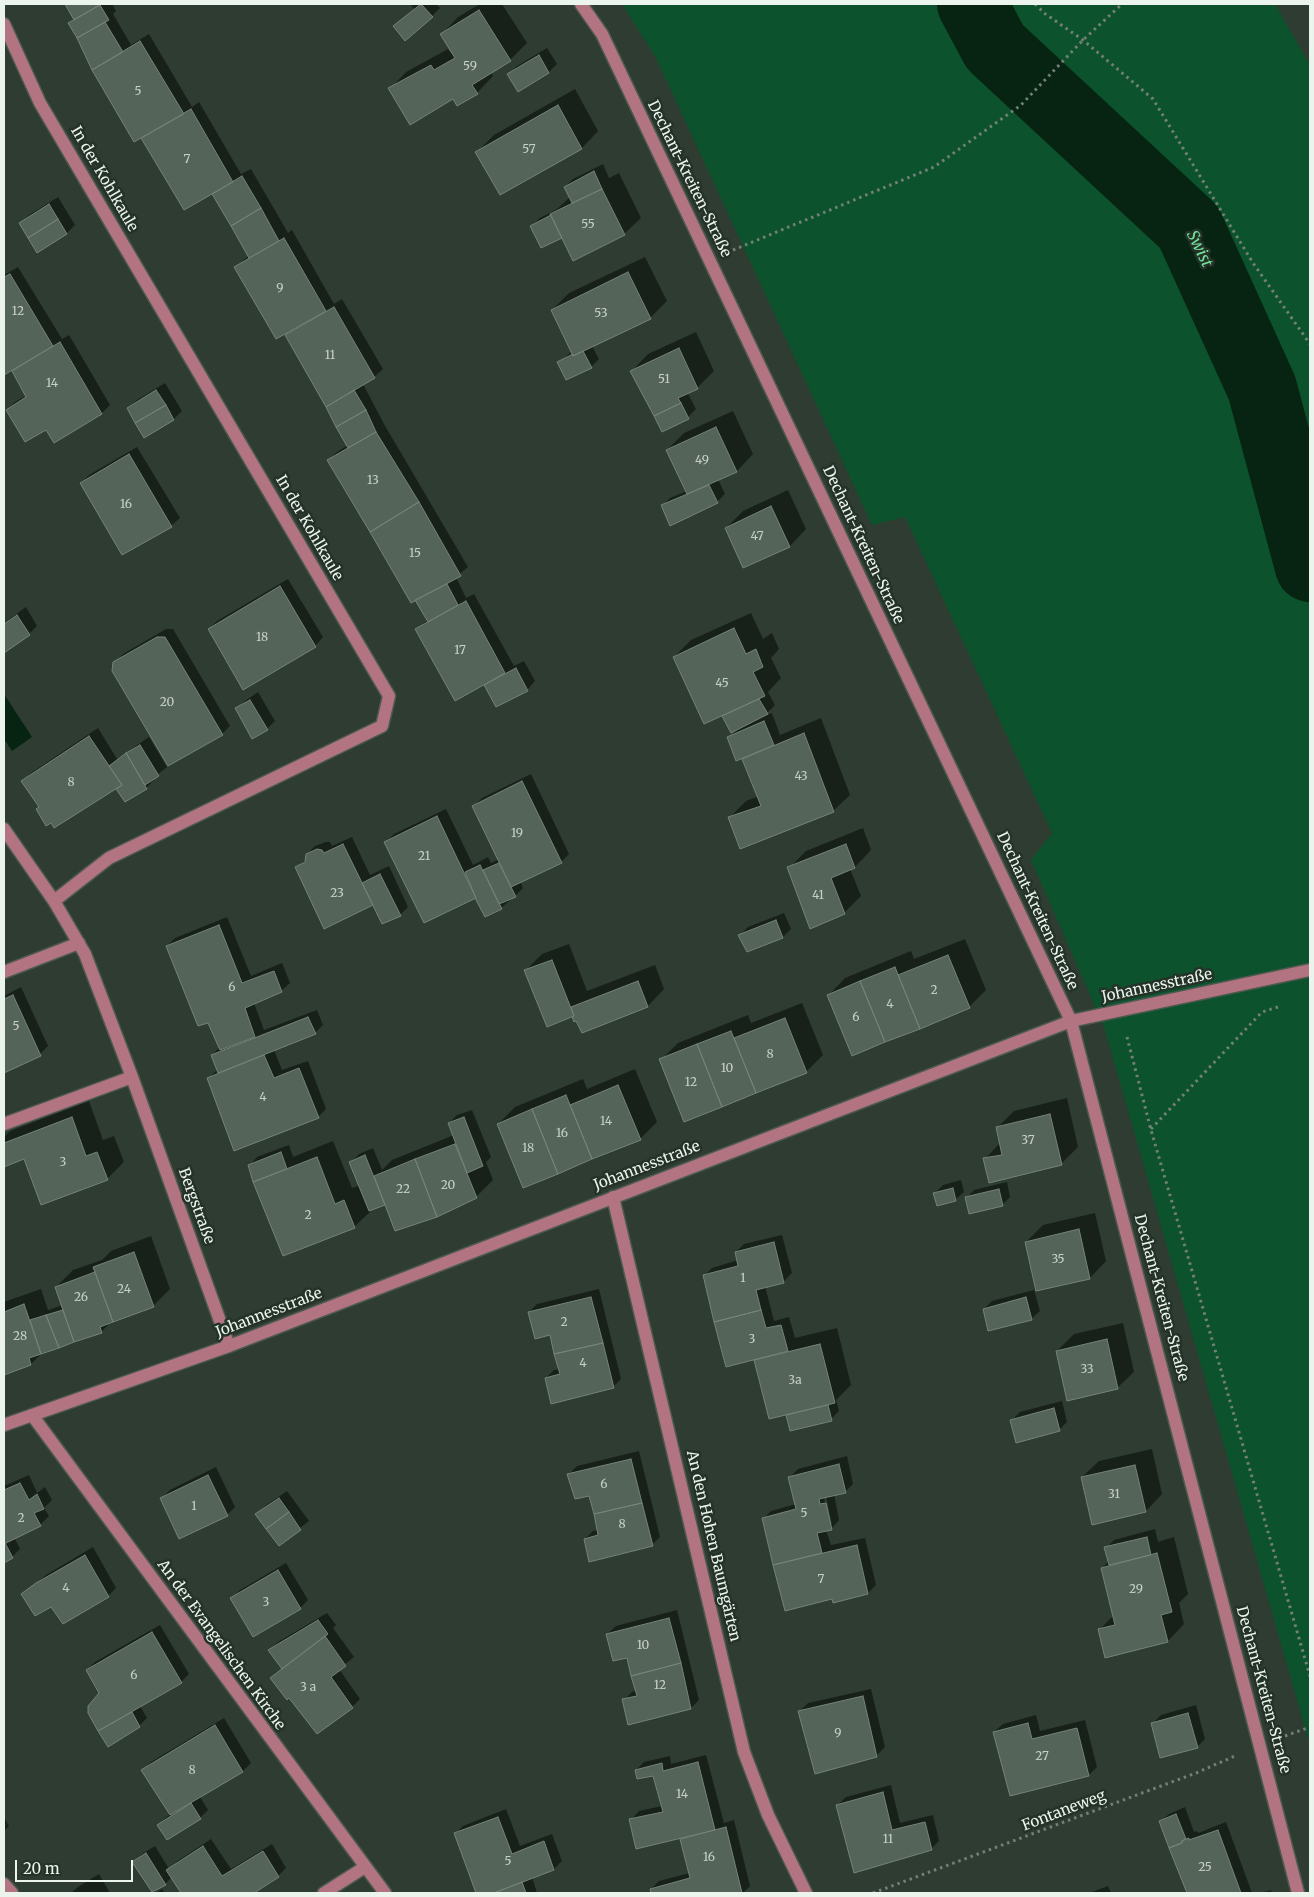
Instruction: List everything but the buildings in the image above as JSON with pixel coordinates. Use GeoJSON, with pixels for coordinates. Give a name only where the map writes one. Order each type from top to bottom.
{"type":"FeatureCollection","features":[{"type":"Feature","properties":{"kind":"street","name":"Dechant-Kreiten-Straße"},"geometry":{"type":"LineString","coordinates":[[581,4],[602,34],[1072,1021],[1298,1893]]}},
{"type":"Feature","properties":{"kind":"street","name":"In der Kohlkaule"},"geometry":{"type":"LineString","coordinates":[[4,24],[40,103],[389,696],[382,726],[109,858],[54,901]]}},
{"type":"Feature","properties":{"kind":"street","name":"Bergstraße"},"geometry":{"type":"LineString","coordinates":[[4,829],[54,901],[85,954],[230,1346]]}},
{"type":"Feature","properties":{"kind":"street"},"geometry":{"type":"LineString","coordinates":[[4,972],[79,943]]}},
{"type":"Feature","properties":{"kind":"street","name":"Johannesstraße"},"geometry":{"type":"LineString","coordinates":[[4,1426],[230,1346],[1072,1021],[1310,970]]}},
{"type":"Feature","properties":{"kind":"street"},"geometry":{"type":"LineString","coordinates":[[4,1124],[132,1077]]}},
{"type":"Feature","properties":{"kind":"street","name":"An den Hohen Baumgärten"},"geometry":{"type":"LineString","coordinates":[[613,1197],[744,1752],[768,1815],[806,1893]]}},
{"type":"Feature","properties":{"kind":"street","name":"An der Evangelischen Kirche"},"geometry":{"type":"LineString","coordinates":[[32,1415],[385,1893]]}},
{"type":"Feature","properties":{"kind":"street"},"geometry":{"type":"LineString","coordinates":[[324,1893],[365,1867]]}},
{"type":"Feature","properties":{"kind":"street"},"geometry":{"type":"LineString","coordinates":[[4,1884],[12,1893]]}},
{"type":"Feature","properties":{"kind":"path"},"geometry":{"type":"LineString","coordinates":[[1035,4],[1044,13],[1083,40],[1153,99],[1254,263],[1310,344]]}},
{"type":"Feature","properties":{"kind":"path"},"geometry":{"type":"LineString","coordinates":[[710,260],[934,167],[1021,105],[1083,40],[1122,4]]}},
{"type":"Feature","properties":{"kind":"path"},"geometry":{"type":"LineString","coordinates":[[1120,1010],[1151,1130],[1310,1676]]}},
{"type":"Feature","properties":{"kind":"path"},"geometry":{"type":"LineString","coordinates":[[1151,1130],[1262,1012]]}},
{"type":"Feature","properties":{"kind":"path","name":"Fontaneweg"},"geometry":{"type":"LineString","coordinates":[[873,1893],[1196,1773],[1261,1745]]}},
{"type":"Feature","properties":{"kind":"green space"},"geometry":{"type":"Polygon","coordinates":[[[622,4],[1275,4],[1310,65],[1310,1745],[1104,1027],[1031,860],[1052,833],[905,517],[872,525],[656,58],[622,4]]]}},
{"type":"Feature","properties":{"kind":"shaded area"},"geometry":{"type":"Polygon","coordinates":[[[4,694],[32,737],[12,751],[4,739],[4,694]]]}},
{"type":"Feature","properties":{"kind":"waterway","name":"Swist"},"geometry":{"type":"LineString","coordinates":[[972,4],[995,47],[1189,227],[1262,388],[1310,567]]}}]}
